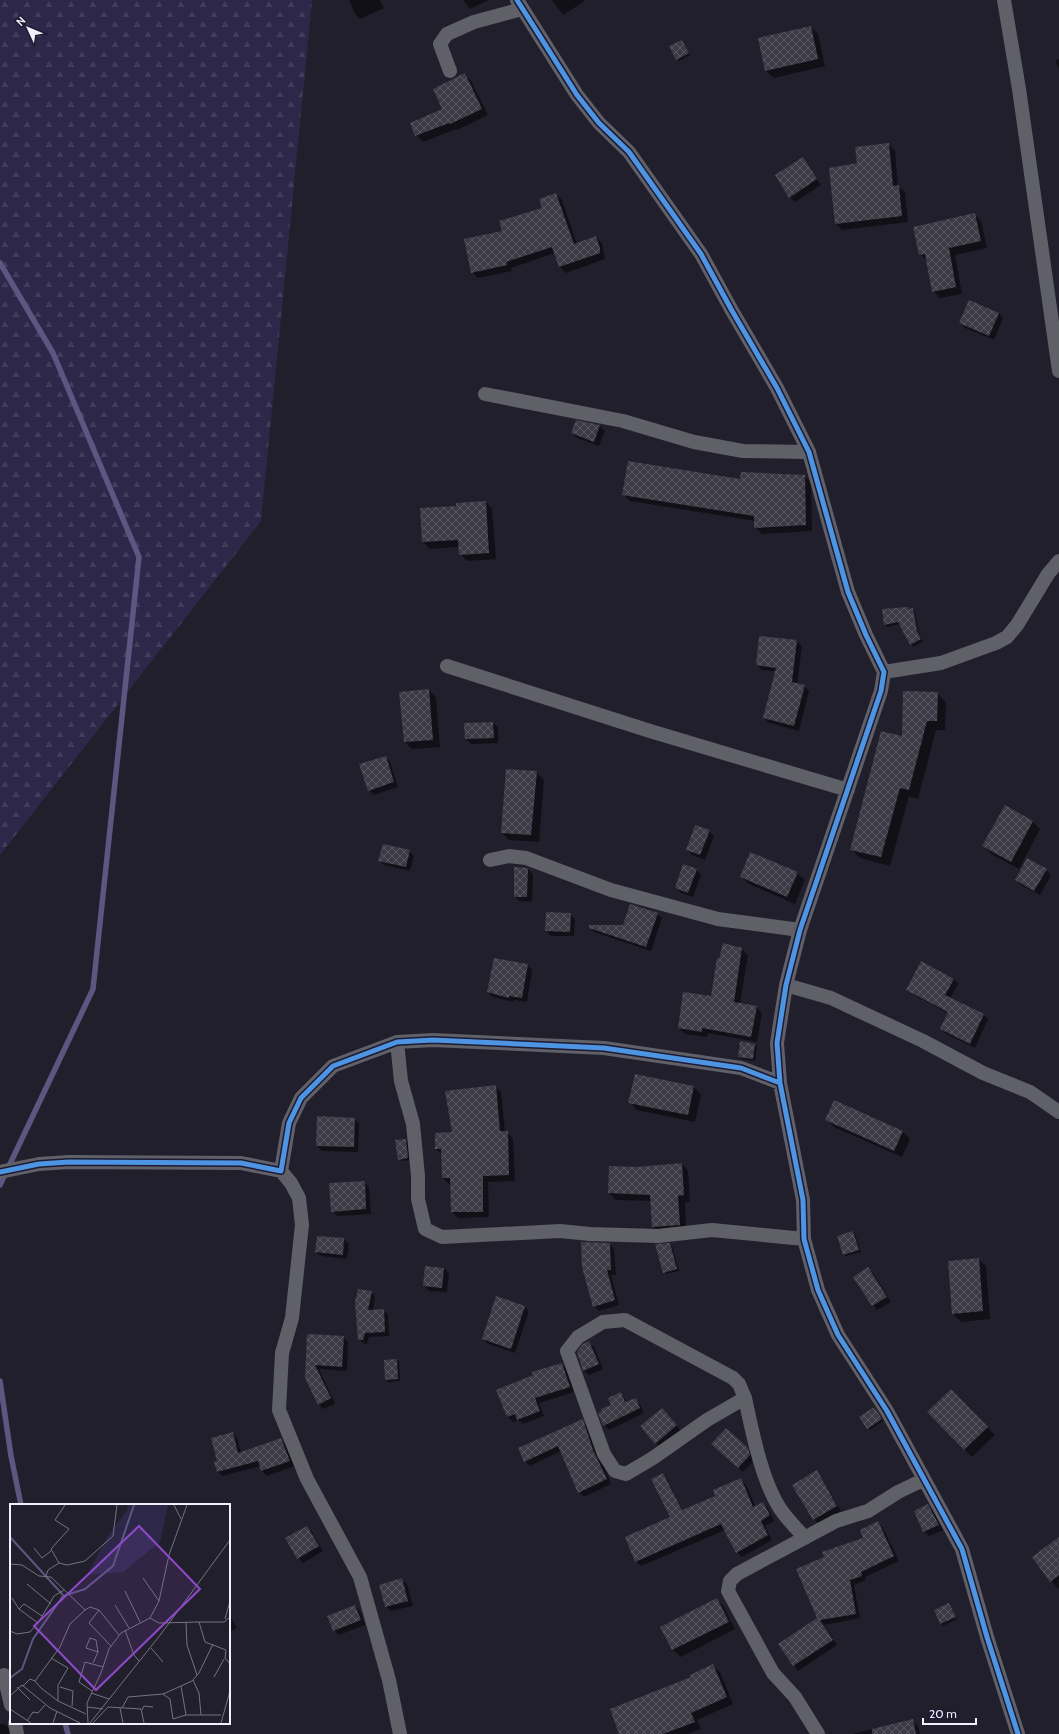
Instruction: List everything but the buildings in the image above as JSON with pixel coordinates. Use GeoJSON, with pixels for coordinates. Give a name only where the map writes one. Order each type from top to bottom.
{"type":"FeatureCollection","features":[{"type":"Feature","properties":{"kind":"street"},"geometry":{"type":"LineString","coordinates":[[1004,0],[1020,97],[1059,371]]}},
{"type":"Feature","properties":{"kind":"street"},"geometry":{"type":"LineString","coordinates":[[450,71],[440,44],[447,34],[520,4],[577,95],[599,123],[629,152],[701,254],[777,388],[810,452],[848,592],[884,672],[881,691],[800,930],[786,985],[777,1042],[780,1083],[803,1200],[804,1239],[818,1290],[838,1335],[887,1410],[923,1480],[962,1549],[987,1637],[1018,1734]]}},
{"type":"Feature","properties":{"kind":"street"},"geometry":{"type":"LineString","coordinates":[[485,394],[623,421],[694,442],[729,449],[743,451],[810,452]]}},
{"type":"Feature","properties":{"kind":"street"},"geometry":{"type":"LineString","coordinates":[[884,672],[941,663],[996,643],[1006,637],[1017,625],[1048,574],[1059,561]]}},
{"type":"Feature","properties":{"kind":"street"},"geometry":{"type":"LineString","coordinates":[[447,666],[650,731],[848,790]]}},
{"type":"Feature","properties":{"kind":"street"},"geometry":{"type":"LineString","coordinates":[[490,860],[509,856],[526,858],[610,890],[718,919],[800,930]]}},
{"type":"Feature","properties":{"kind":"street"},"geometry":{"type":"LineString","coordinates":[[786,985],[831,998],[923,1041],[983,1073],[1030,1092],[1059,1112]]}},
{"type":"Feature","properties":{"kind":"street"},"geometry":{"type":"LineString","coordinates":[[281,1170],[289,1123],[301,1098],[332,1066],[397,1042],[433,1040],[604,1048],[741,1068],[780,1083]]}},
{"type":"Feature","properties":{"kind":"street"},"geometry":{"type":"LineString","coordinates":[[397,1042],[401,1081],[413,1124],[418,1176],[418,1199],[425,1229],[442,1237],[560,1231],[590,1234],[658,1236],[712,1230],[804,1239]]}},
{"type":"Feature","properties":{"kind":"street"},"geometry":{"type":"LineString","coordinates":[[0,1172],[39,1164],[69,1162],[241,1163],[281,1170],[291,1183],[299,1198],[302,1225],[292,1318],[282,1354],[280,1410],[308,1480],[360,1577],[389,1680],[400,1734]]}},
{"type":"Feature","properties":{"kind":"street"},"geometry":{"type":"LineString","coordinates":[[745,1398],[707,1420],[653,1458],[626,1474],[615,1471],[604,1454],[567,1351],[578,1337],[603,1322],[625,1320],[733,1378],[740,1384],[745,1398],[753,1434],[766,1478],[780,1509],[805,1538]]}},
{"type":"Feature","properties":{"kind":"street"},"geometry":{"type":"LineString","coordinates":[[818,1734],[795,1697],[773,1674],[728,1591],[730,1582],[737,1574],[836,1521],[868,1510],[898,1492],[923,1480]]}},
{"type":"Feature","properties":{"kind":"street"},"geometry":{"type":"LineString","coordinates":[[1,1671],[10,1702]]}},
{"type":"Feature","properties":{"kind":"street"},"geometry":{"type":"LineString","coordinates":[[15,1724],[18,1734]]}},
{"type":"Feature","properties":{"kind":"green space"},"geometry":{"type":"Polygon","coordinates":[[[0,0],[312,0],[261,521],[0,855],[0,0]]]}},
{"type":"Feature","properties":{"kind":"waterway"},"geometry":{"type":"LineString","coordinates":[[0,263],[53,353],[139,557],[93,989],[0,1185]]}},
{"type":"Feature","properties":{"kind":"waterway"},"geometry":{"type":"LineString","coordinates":[[0,1381],[11,1456],[21,1504]]}},
{"type":"Feature","properties":{"kind":"waterway"},"geometry":{"type":"LineString","coordinates":[[65,1724],[68,1734]]}},
{"type":"Feature","properties":{"kind":"cycle path"},"geometry":{"type":"LineString","coordinates":[[517,0],[577,95],[599,123],[629,152],[701,254],[777,388],[809,452],[848,592],[866,635],[884,672],[881,691],[800,930],[786,985],[777,1043],[780,1083],[803,1200],[804,1239],[818,1290],[838,1335],[887,1411],[962,1549],[987,1637],[1018,1734]]}},
{"type":"Feature","properties":{"kind":"cycle path"},"geometry":{"type":"LineString","coordinates":[[0,1172],[39,1164],[69,1162],[241,1163],[281,1171],[289,1123],[301,1098],[333,1066],[397,1042],[433,1040],[604,1048],[741,1068],[780,1083]]}}]}
